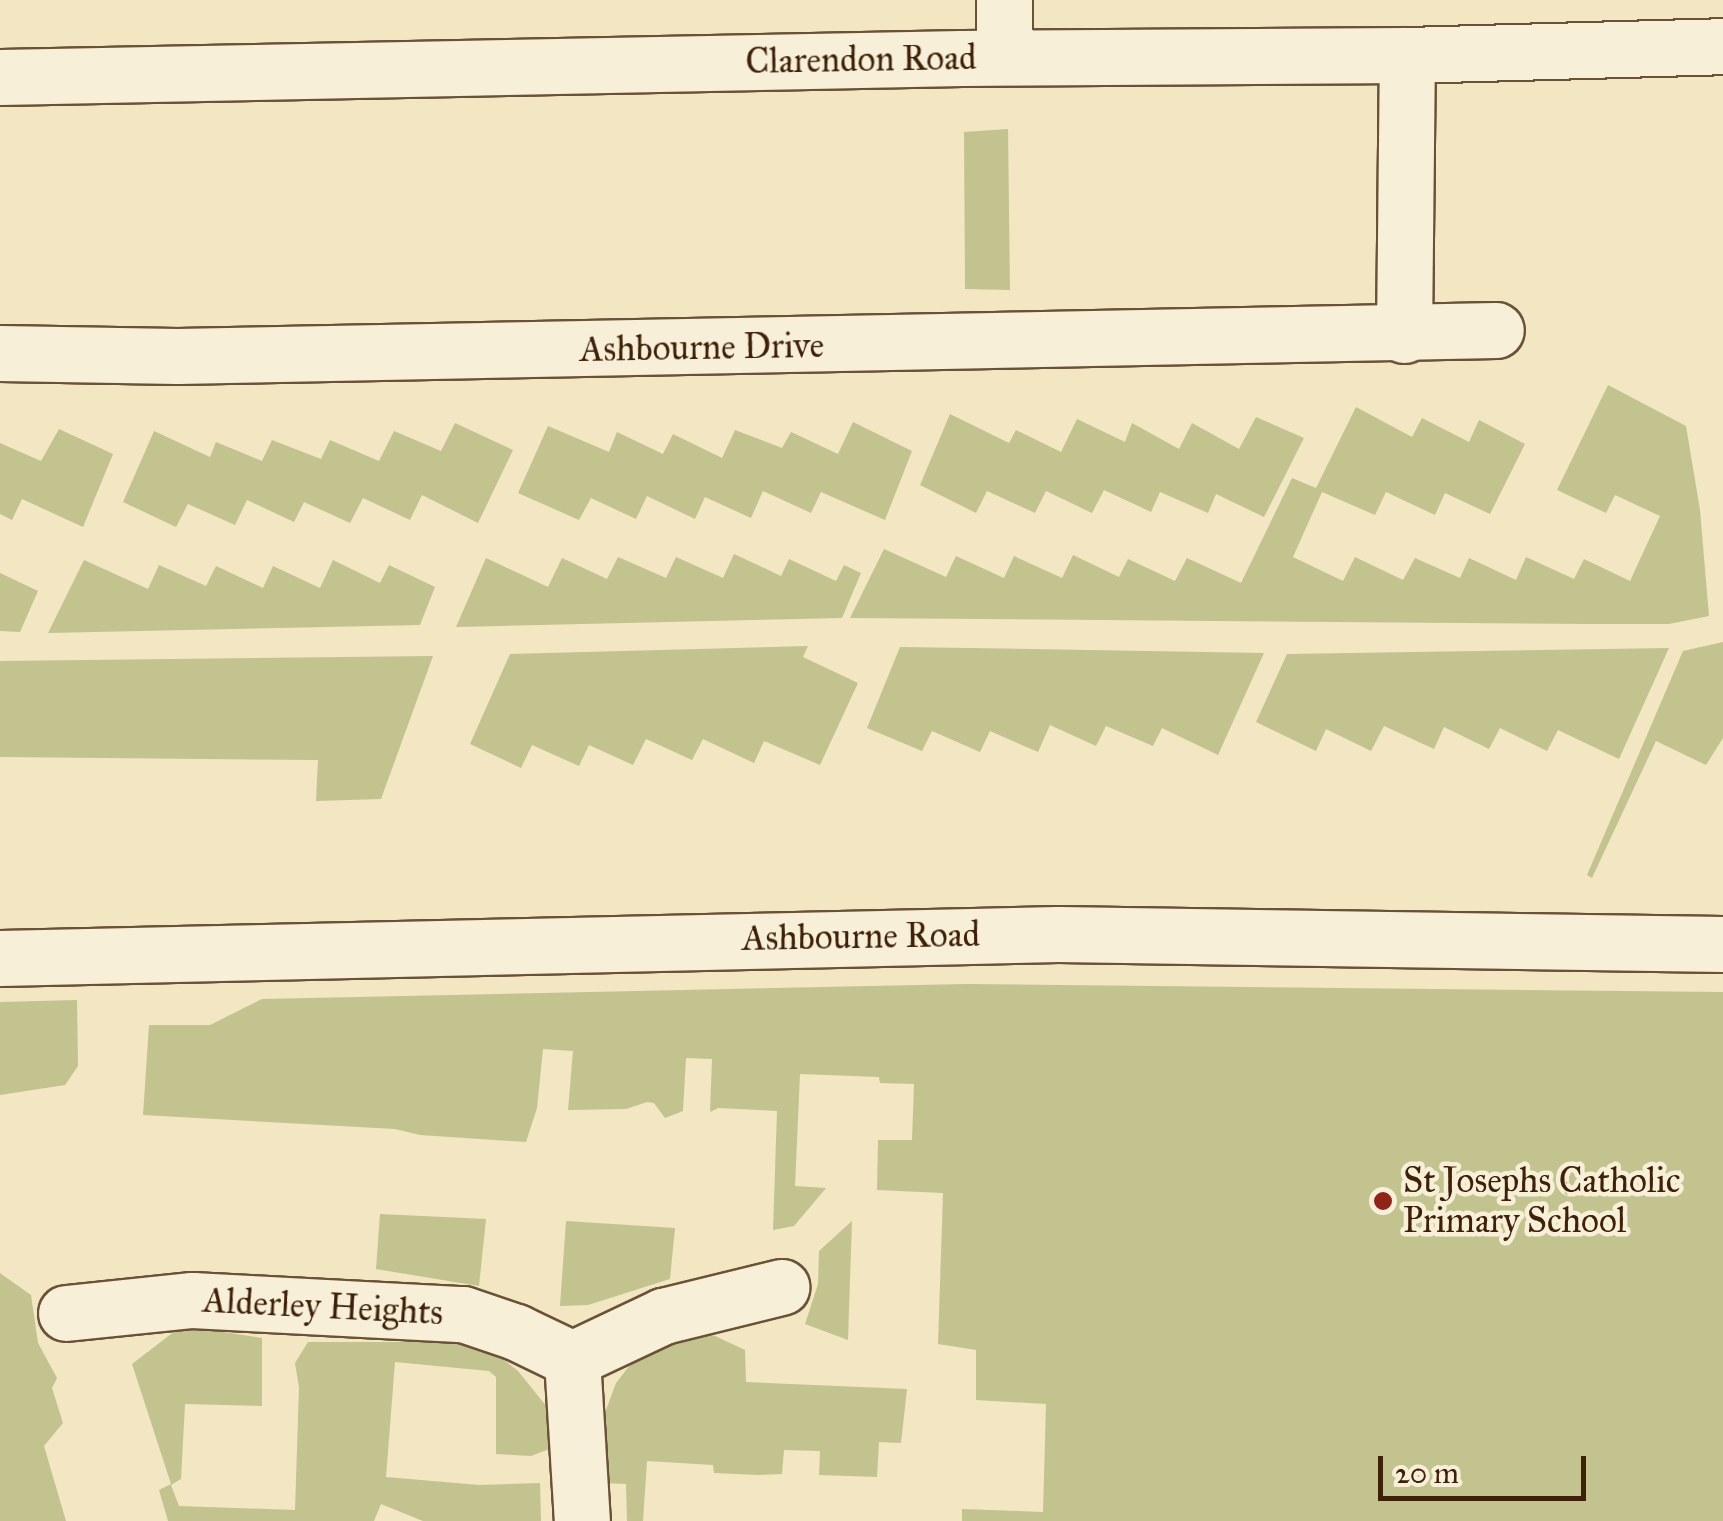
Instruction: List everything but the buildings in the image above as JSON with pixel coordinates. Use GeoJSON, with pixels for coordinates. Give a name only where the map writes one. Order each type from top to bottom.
{"type":"FeatureCollection","features":[{"type":"Feature","properties":{"kind":"street"},"geometry":{"type":"LineString","coordinates":[[1004,0],[1005,57]]}},
{"type":"Feature","properties":{"kind":"street","name":"Clarendon Road"},"geometry":{"type":"LineString","coordinates":[[0,77],[1005,57],[1408,55],[1723,46]]}},
{"type":"Feature","properties":{"kind":"street"},"geometry":{"type":"LineString","coordinates":[[1404,335],[1408,55]]}},
{"type":"Feature","properties":{"kind":"street","name":"Ashbourne Drive"},"geometry":{"type":"LineString","coordinates":[[0,353],[177,356],[1404,335],[1496,330]]}},
{"type":"Feature","properties":{"kind":"street","name":"Ashbourne Road"},"geometry":{"type":"LineString","coordinates":[[0,958],[1058,934],[1723,944]]}},
{"type":"Feature","properties":{"kind":"street"},"geometry":{"type":"LineString","coordinates":[[582,1521],[572,1359],[663,1316],[781,1288]]}},
{"type":"Feature","properties":{"kind":"street","name":"Alderley Heights"},"geometry":{"type":"LineString","coordinates":[[66,1314],[192,1300],[462,1314],[572,1359]]}},
{"type":"Feature","properties":{"kind":"green space"},"geometry":{"type":"Polygon","coordinates":[[[1008,129],[1010,290],[965,289],[964,132],[1008,129]]]}},
{"type":"Feature","properties":{"kind":"green space"},"geometry":{"type":"Polygon","coordinates":[[[1608,385],[1686,426],[1700,510],[1709,616],[1669,624],[850,618],[884,549],[946,577],[956,556],[1004,578],[1014,556],[1062,578],[1073,555],[1119,577],[1128,559],[1175,581],[1187,558],[1241,583],[1292,478],[1316,488],[1356,407],[1412,437],[1422,418],[1469,442],[1479,420],[1525,444],[1490,514],[1445,493],[1435,515],[1386,492],[1375,515],[1322,492],[1293,557],[1343,581],[1355,557],[1403,580],[1415,558],[1460,578],[1469,558],[1516,580],[1526,557],[1574,579],[1584,559],[1630,581],[1660,516],[1615,495],[1606,513],[1557,490],[1608,385]]]}},
{"type":"Feature","properties":{"kind":"green space"},"geometry":{"type":"Polygon","coordinates":[[[950,414],[1009,443],[1016,430],[1061,452],[1077,419],[1125,442],[1132,423],[1179,449],[1192,423],[1239,449],[1256,417],[1304,438],[1264,517],[1216,494],[1208,513],[1160,492],[1151,512],[1104,490],[1092,513],[1046,491],[1035,513],[987,491],[976,513],[920,485],[950,414]]]}},
{"type":"Feature","properties":{"kind":"green space"},"geometry":{"type":"Polygon","coordinates":[[[853,422],[912,451],[885,520],[821,492],[811,513],[763,491],[751,518],[705,497],[695,519],[647,496],[636,519],[591,498],[579,520],[518,493],[548,426],[609,452],[617,432],[663,454],[673,434],[722,458],[735,430],[782,448],[791,432],[838,454],[853,422]]]}},
{"type":"Feature","properties":{"kind":"green space"},"geometry":{"type":"Polygon","coordinates":[[[455,423],[513,450],[478,523],[422,495],[410,520],[363,498],[350,523],[304,502],[294,522],[247,500],[235,525],[188,504],[176,527],[123,502],[154,431],[210,457],[216,442],[262,461],[272,440],[321,459],[330,440],[379,461],[394,431],[441,451],[455,423]]]}},
{"type":"Feature","properties":{"kind":"green space"},"geometry":{"type":"Polygon","coordinates":[[[59,429],[113,454],[83,527],[22,499],[12,520],[0,514],[0,443],[41,461],[59,429]]]}},
{"type":"Feature","properties":{"kind":"green space"},"geometry":{"type":"Polygon","coordinates":[[[734,554],[781,576],[789,559],[836,581],[844,565],[861,573],[842,618],[456,627],[486,558],[548,587],[562,558],[607,579],[618,557],[666,578],[676,557],[723,578],[734,554]]]}},
{"type":"Feature","properties":{"kind":"green space"},"geometry":{"type":"Polygon","coordinates":[[[84,560],[148,589],[159,565],[206,586],[216,566],[263,588],[273,566],[320,588],[333,560],[380,583],[389,565],[435,587],[420,625],[48,633],[84,560]]]}},
{"type":"Feature","properties":{"kind":"green space"},"geometry":{"type":"Polygon","coordinates":[[[0,573],[38,591],[20,632],[0,631],[0,573]]]}},
{"type":"Feature","properties":{"kind":"green space"},"geometry":{"type":"Polygon","coordinates":[[[1723,642],[1723,738],[1706,765],[1656,741],[1592,878],[1587,875],[1683,651],[1723,642]]]}},
{"type":"Feature","properties":{"kind":"green space"},"geometry":{"type":"Polygon","coordinates":[[[808,646],[803,657],[858,683],[820,765],[764,741],[754,763],[703,739],[692,760],[646,739],[633,765],[589,745],[579,766],[532,745],[521,768],[470,744],[510,654],[808,646]]]}},
{"type":"Feature","properties":{"kind":"green space"},"geometry":{"type":"Polygon","coordinates":[[[900,647],[1264,653],[1218,755],[1162,728],[1153,746],[1106,726],[1096,746],[1050,725],[1038,752],[990,731],[980,752],[932,731],[922,751],[867,728],[900,647]]]}},
{"type":"Feature","properties":{"kind":"green space"},"geometry":{"type":"Polygon","coordinates":[[[1669,648],[1619,759],[1558,730],[1547,751],[1500,728],[1489,749],[1444,727],[1434,749],[1384,726],[1371,751],[1326,729],[1316,751],[1256,722],[1287,654],[1669,648]]]}},
{"type":"Feature","properties":{"kind":"green space"},"geometry":{"type":"Polygon","coordinates":[[[433,656],[381,799],[316,801],[318,760],[0,757],[0,661],[433,656]]]}},
{"type":"Feature","properties":{"kind":"green space"},"geometry":{"type":"Polygon","coordinates":[[[966,984],[1723,992],[1723,1521],[962,1521],[962,1509],[1043,1512],[1046,1404],[976,1400],[976,1350],[938,1344],[943,1193],[877,1190],[878,1140],[912,1140],[914,1084],[880,1083],[879,1077],[800,1074],[795,1186],[826,1188],[794,1226],[773,1230],[777,1111],[718,1108],[710,1112],[712,1059],[686,1058],[683,1111],[665,1118],[654,1103],[647,1102],[626,1109],[568,1110],[573,1051],[543,1049],[537,1108],[526,1142],[420,1135],[395,1129],[143,1115],[149,1025],[210,1025],[262,999],[966,984]]]}},
{"type":"Feature","properties":{"kind":"green space"},"geometry":{"type":"Polygon","coordinates":[[[77,1000],[78,1066],[65,1085],[0,1095],[0,1002],[77,1000]]]}},
{"type":"Feature","properties":{"kind":"green space"},"geometry":{"type":"Polygon","coordinates":[[[380,1214],[486,1219],[479,1286],[376,1269],[380,1214]]]}},
{"type":"Feature","properties":{"kind":"green space"},"geometry":{"type":"Polygon","coordinates":[[[566,1221],[675,1228],[670,1279],[588,1305],[560,1306],[566,1221]]]}},
{"type":"Feature","properties":{"kind":"green space"},"geometry":{"type":"Polygon","coordinates":[[[852,1221],[848,1340],[805,1324],[818,1284],[819,1251],[852,1221]]]}},
{"type":"Feature","properties":{"kind":"green space"},"geometry":{"type":"Polygon","coordinates":[[[0,1273],[31,1295],[38,1343],[57,1378],[52,1388],[63,1423],[44,1446],[66,1521],[0,1521],[0,1273]]]}},
{"type":"Feature","properties":{"kind":"green space"},"geometry":{"type":"Polygon","coordinates":[[[204,1329],[262,1338],[262,1406],[185,1404],[181,1479],[171,1485],[179,1506],[295,1510],[299,1387],[295,1363],[308,1342],[449,1342],[495,1353],[518,1371],[547,1407],[552,1448],[531,1456],[496,1454],[496,1377],[489,1371],[395,1362],[386,1477],[479,1485],[540,1483],[541,1521],[423,1521],[381,1504],[374,1521],[168,1521],[159,1490],[171,1484],[132,1364],[175,1331],[204,1329]]]}},
{"type":"Feature","properties":{"kind":"green space"},"geometry":{"type":"Polygon","coordinates":[[[689,1332],[715,1336],[745,1350],[746,1382],[907,1389],[901,1443],[879,1442],[877,1477],[819,1475],[820,1451],[784,1450],[782,1474],[714,1473],[713,1465],[647,1461],[643,1521],[627,1521],[626,1484],[605,1483],[606,1410],[616,1383],[649,1347],[689,1332]]]}},
{"type":"Feature","properties":{"kind":"place","name":"St Josephs Catholic Primary School"},"geometry":{"type":"Point","coordinates":[1383,1201]}}]}
